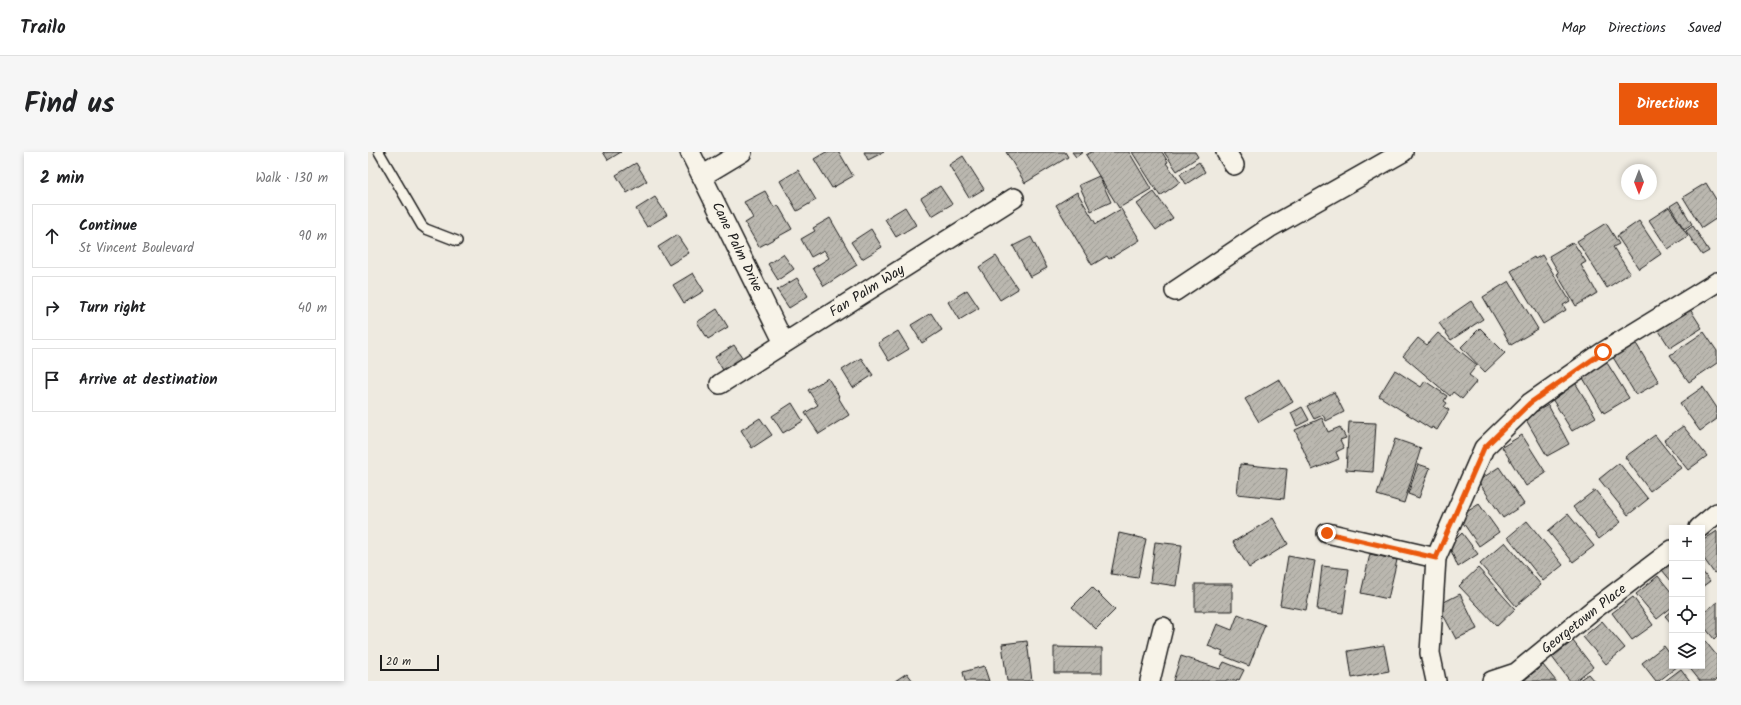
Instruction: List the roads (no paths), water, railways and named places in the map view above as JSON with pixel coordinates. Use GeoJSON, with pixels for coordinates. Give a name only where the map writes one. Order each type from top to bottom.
{"type":"FeatureCollection","features":[{"type":"Feature","properties":{"kind":"street","name":"Cane Palm Drive"},"geometry":{"type":"LineString","coordinates":[[690,152],[784,343]]}},
{"type":"Feature","properties":{"kind":"street"},"geometry":{"type":"LineString","coordinates":[[702,176],[742,152]]}},
{"type":"Feature","properties":{"kind":"street"},"geometry":{"type":"LineString","coordinates":[[1175,291],[1269,228],[1403,152]]}},
{"type":"Feature","properties":{"kind":"street","name":"Fan Palm Way"},"geometry":{"type":"LineString","coordinates":[[720,384],[1014,198]]}},
{"type":"Feature","properties":{"kind":"street"},"geometry":{"type":"LineString","coordinates":[[1436,681],[1430,653],[1436,558],[1484,448],[1530,403],[1603,352],[1717,283]]}},
{"type":"Feature","properties":{"kind":"street"},"geometry":{"type":"LineString","coordinates":[[1702,525],[1717,513]]}},
{"type":"Feature","properties":{"kind":"street"},"geometry":{"type":"LineString","coordinates":[[1327,533],[1436,558]]}},
{"type":"Feature","properties":{"kind":"street","name":"Georgetown Place"},"geometry":{"type":"LineString","coordinates":[[1492,681],[1516,673],[1593,610],[1669,552]]}},
{"type":"Feature","properties":{"kind":"street"},"geometry":{"type":"LineString","coordinates":[[1150,681],[1163,627]]}},
{"type":"Feature","properties":{"kind":"lane"},"geometry":{"type":"LineString","coordinates":[[379,152],[422,226],[457,241]]}}]}
